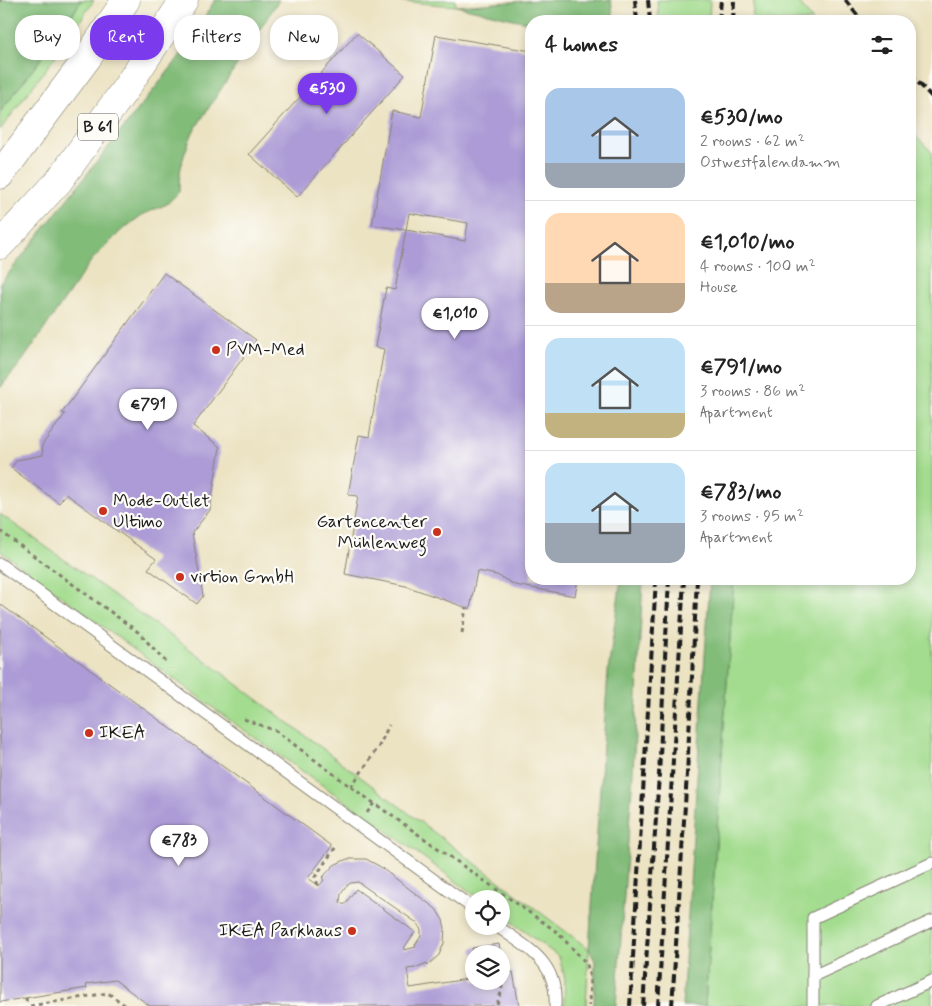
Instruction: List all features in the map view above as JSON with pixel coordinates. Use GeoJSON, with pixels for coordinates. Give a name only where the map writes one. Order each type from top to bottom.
{"type":"FeatureCollection","features":[{"type":"Feature","properties":{"kind":"highway","name":"B 61"},"geometry":{"type":"LineString","coordinates":[[0,174],[88,57],[126,0]]}},
{"type":"Feature","properties":{"kind":"highway","name":"B 61"},"geometry":{"type":"LineString","coordinates":[[0,245],[58,182],[126,88],[184,0]]}},
{"type":"Feature","properties":{"kind":"lane"},"geometry":{"type":"LineString","coordinates":[[0,564],[465,902]]}},
{"type":"Feature","properties":{"kind":"lane"},"geometry":{"type":"LineString","coordinates":[[813,1006],[813,918],[932,863]]}},
{"type":"Feature","properties":{"kind":"lane"},"geometry":{"type":"LineString","coordinates":[[813,976],[932,921]]}},
{"type":"Feature","properties":{"kind":"lane"},"geometry":{"type":"LineString","coordinates":[[509,935],[542,960],[553,978],[556,996],[555,1006]]}},
{"type":"Feature","properties":{"kind":"lane"},"geometry":{"type":"LineString","coordinates":[[877,1006],[932,981]]}},
{"type":"Feature","properties":{"kind":"path"},"geometry":{"type":"LineString","coordinates":[[0,530],[138,632],[168,664]]}},
{"type":"Feature","properties":{"kind":"path"},"geometry":{"type":"LineString","coordinates":[[462,633],[466,607]]}},
{"type":"Feature","properties":{"kind":"path"},"geometry":{"type":"LineString","coordinates":[[238,715],[246,720],[276,730],[351,787],[557,932],[587,964],[590,979],[589,1006]]}},
{"type":"Feature","properties":{"kind":"path"},"geometry":{"type":"LineString","coordinates":[[351,787],[379,746],[390,725]]}},
{"type":"Feature","properties":{"kind":"path"},"geometry":{"type":"LineString","coordinates":[[366,815],[374,803]]}},
{"type":"Feature","properties":{"kind":"path"},"geometry":{"type":"LineString","coordinates":[[318,885],[315,877],[337,846]]}},
{"type":"Feature","properties":{"kind":"path"},"geometry":{"type":"LineString","coordinates":[[497,1004],[502,990]]}},
{"type":"Feature","properties":{"kind":"path"},"geometry":{"type":"LineString","coordinates":[[26,998],[28,1006],[108,993],[126,1006]]}},
{"type":"Feature","properties":{"kind":"green space"},"geometry":{"type":"Polygon","coordinates":[[[0,0],[82,0],[72,15],[15,15],[15,60],[40,60],[0,112],[0,0]]]}},
{"type":"Feature","properties":{"kind":"green space"},"geometry":{"type":"Polygon","coordinates":[[[82,0],[94,0],[80,21],[80,15],[72,15],[82,0]]]}},
{"type":"Feature","properties":{"kind":"green space"},"geometry":{"type":"Polygon","coordinates":[[[215,0],[279,0],[260,29],[260,15],[206,15],[215,0]]]}},
{"type":"Feature","properties":{"kind":"green space"},"geometry":{"type":"Polygon","coordinates":[[[383,0],[455,0],[456,6],[383,0]]]}},
{"type":"Feature","properties":{"kind":"green space"},"geometry":{"type":"Polygon","coordinates":[[[538,0],[611,0],[613,15],[525,15],[525,22],[456,6],[538,0]]]}},
{"type":"Feature","properties":{"kind":"green space"},"geometry":{"type":"Polygon","coordinates":[[[657,0],[710,0],[709,15],[658,15],[657,0]]]}},
{"type":"Feature","properties":{"kind":"green space"},"geometry":{"type":"Polygon","coordinates":[[[754,0],[797,0],[808,15],[753,15],[754,0]]]}},
{"type":"Feature","properties":{"kind":"green space"},"geometry":{"type":"Polygon","coordinates":[[[40,60],[53,60],[0,130],[0,112],[40,60]]]}},
{"type":"Feature","properties":{"kind":"green space"},"geometry":{"type":"Polygon","coordinates":[[[177,60],[240,60],[193,132],[182,162],[179,192],[167,204],[142,215],[122,230],[91,261],[23,360],[0,388],[0,284],[177,60]]]}},
{"type":"Feature","properties":{"kind":"green space"},"geometry":{"type":"Polygon","coordinates":[[[916,137],[932,152],[932,1006],[705,1006],[734,585],[916,585],[916,137]]]}},
{"type":"Feature","properties":{"kind":"green space"},"geometry":{"type":"Polygon","coordinates":[[[0,514],[205,660],[589,949],[586,1006],[564,1006],[565,979],[559,957],[510,921],[510,890],[468,890],[231,721],[0,551],[0,514]]]}},
{"type":"Feature","properties":{"kind":"green space"},"geometry":{"type":"Polygon","coordinates":[[[620,585],[643,585],[633,772],[616,1006],[594,1006],[595,961],[589,949],[608,672],[620,585]]]}},
{"type":"Feature","properties":{"kind":"green space"},"geometry":{"type":"Polygon","coordinates":[[[710,585],[734,585],[705,1006],[682,1006],[710,585]]]}},
{"type":"Feature","properties":{"kind":"building"},"geometry":{"type":"Polygon","coordinates":[[[357,33],[405,75],[297,197],[249,154],[333,60],[338,60],[338,54],[357,33]]]}},
{"type":"Feature","properties":{"kind":"building"},"geometry":{"type":"Polygon","coordinates":[[[436,35],[525,50],[525,585],[577,585],[575,596],[515,585],[497,575],[477,571],[470,609],[406,586],[345,574],[358,496],[348,495],[359,435],[369,437],[384,349],[375,347],[386,288],[395,290],[406,230],[372,225],[392,111],[421,117],[436,35]],[[409,213],[406,230],[465,241],[468,223],[409,213]]]}},
{"type":"Feature","properties":{"kind":"building"},"geometry":{"type":"Polygon","coordinates":[[[164,273],[256,340],[193,426],[220,447],[210,510],[192,533],[203,596],[197,604],[148,569],[156,559],[66,494],[59,503],[11,468],[17,460],[43,455],[42,445],[65,414],[62,413],[164,273]]]}},
{"type":"Feature","properties":{"kind":"building","name":"IKEA"},"geometry":{"type":"Polygon","coordinates":[[[0,604],[332,846],[308,878],[319,886],[324,880],[322,878],[334,865],[347,859],[366,859],[379,866],[436,909],[443,920],[445,928],[444,943],[439,955],[428,965],[427,963],[407,969],[410,988],[465,979],[465,990],[510,990],[510,972],[513,972],[519,1006],[150,1006],[115,980],[86,984],[87,988],[0,1002],[0,604]],[[358,882],[346,886],[341,893],[340,902],[344,905],[356,889],[415,932],[404,950],[416,947],[415,945],[421,936],[421,930],[417,923],[358,882]]]}},
{"type":"Feature","properties":{"kind":"railway"},"geometry":{"type":"LineString","coordinates":[[635,0],[636,15]]}},
{"type":"Feature","properties":{"kind":"railway"},"geometry":{"type":"LineString","coordinates":[[648,0],[649,15]]}},
{"type":"Feature","properties":{"kind":"railway"},"geometry":{"type":"LineString","coordinates":[[720,15],[721,0]]}},
{"type":"Feature","properties":{"kind":"railway"},"geometry":{"type":"LineString","coordinates":[[733,15],[734,0]]}},
{"type":"Feature","properties":{"kind":"railway"},"geometry":{"type":"LineString","coordinates":[[845,0],[857,15]]}},
{"type":"Feature","properties":{"kind":"railway"},"geometry":{"type":"LineString","coordinates":[[916,80],[932,97]]}},
{"type":"Feature","properties":{"kind":"railway"},"geometry":{"type":"LineString","coordinates":[[630,1006],[656,585]]}},
{"type":"Feature","properties":{"kind":"railway"},"geometry":{"type":"LineString","coordinates":[[643,1006],[659,775],[669,585]]}},
{"type":"Feature","properties":{"kind":"railway"},"geometry":{"type":"LineString","coordinates":[[658,1006],[684,585]]}},
{"type":"Feature","properties":{"kind":"railway"},"geometry":{"type":"LineString","coordinates":[[672,1006],[697,585]]}},
{"type":"Feature","properties":{"kind":"place","name":"PVM-Med"},"geometry":{"type":"Point","coordinates":[216,350]}},
{"type":"Feature","properties":{"kind":"place","name":"Mode-Outlet Ultimo"},"geometry":{"type":"Point","coordinates":[103,511]}},
{"type":"Feature","properties":{"kind":"place","name":"Gartencenter Mühlenweg"},"geometry":{"type":"Point","coordinates":[437,532]}},
{"type":"Feature","properties":{"kind":"place","name":"virtion GmbH"},"geometry":{"type":"Point","coordinates":[180,577]}},
{"type":"Feature","properties":{"kind":"place","name":"IKEA"},"geometry":{"type":"Point","coordinates":[89,733]}},
{"type":"Feature","properties":{"kind":"place","name":"IKEA Parkhaus"},"geometry":{"type":"Point","coordinates":[352,931]}}]}
